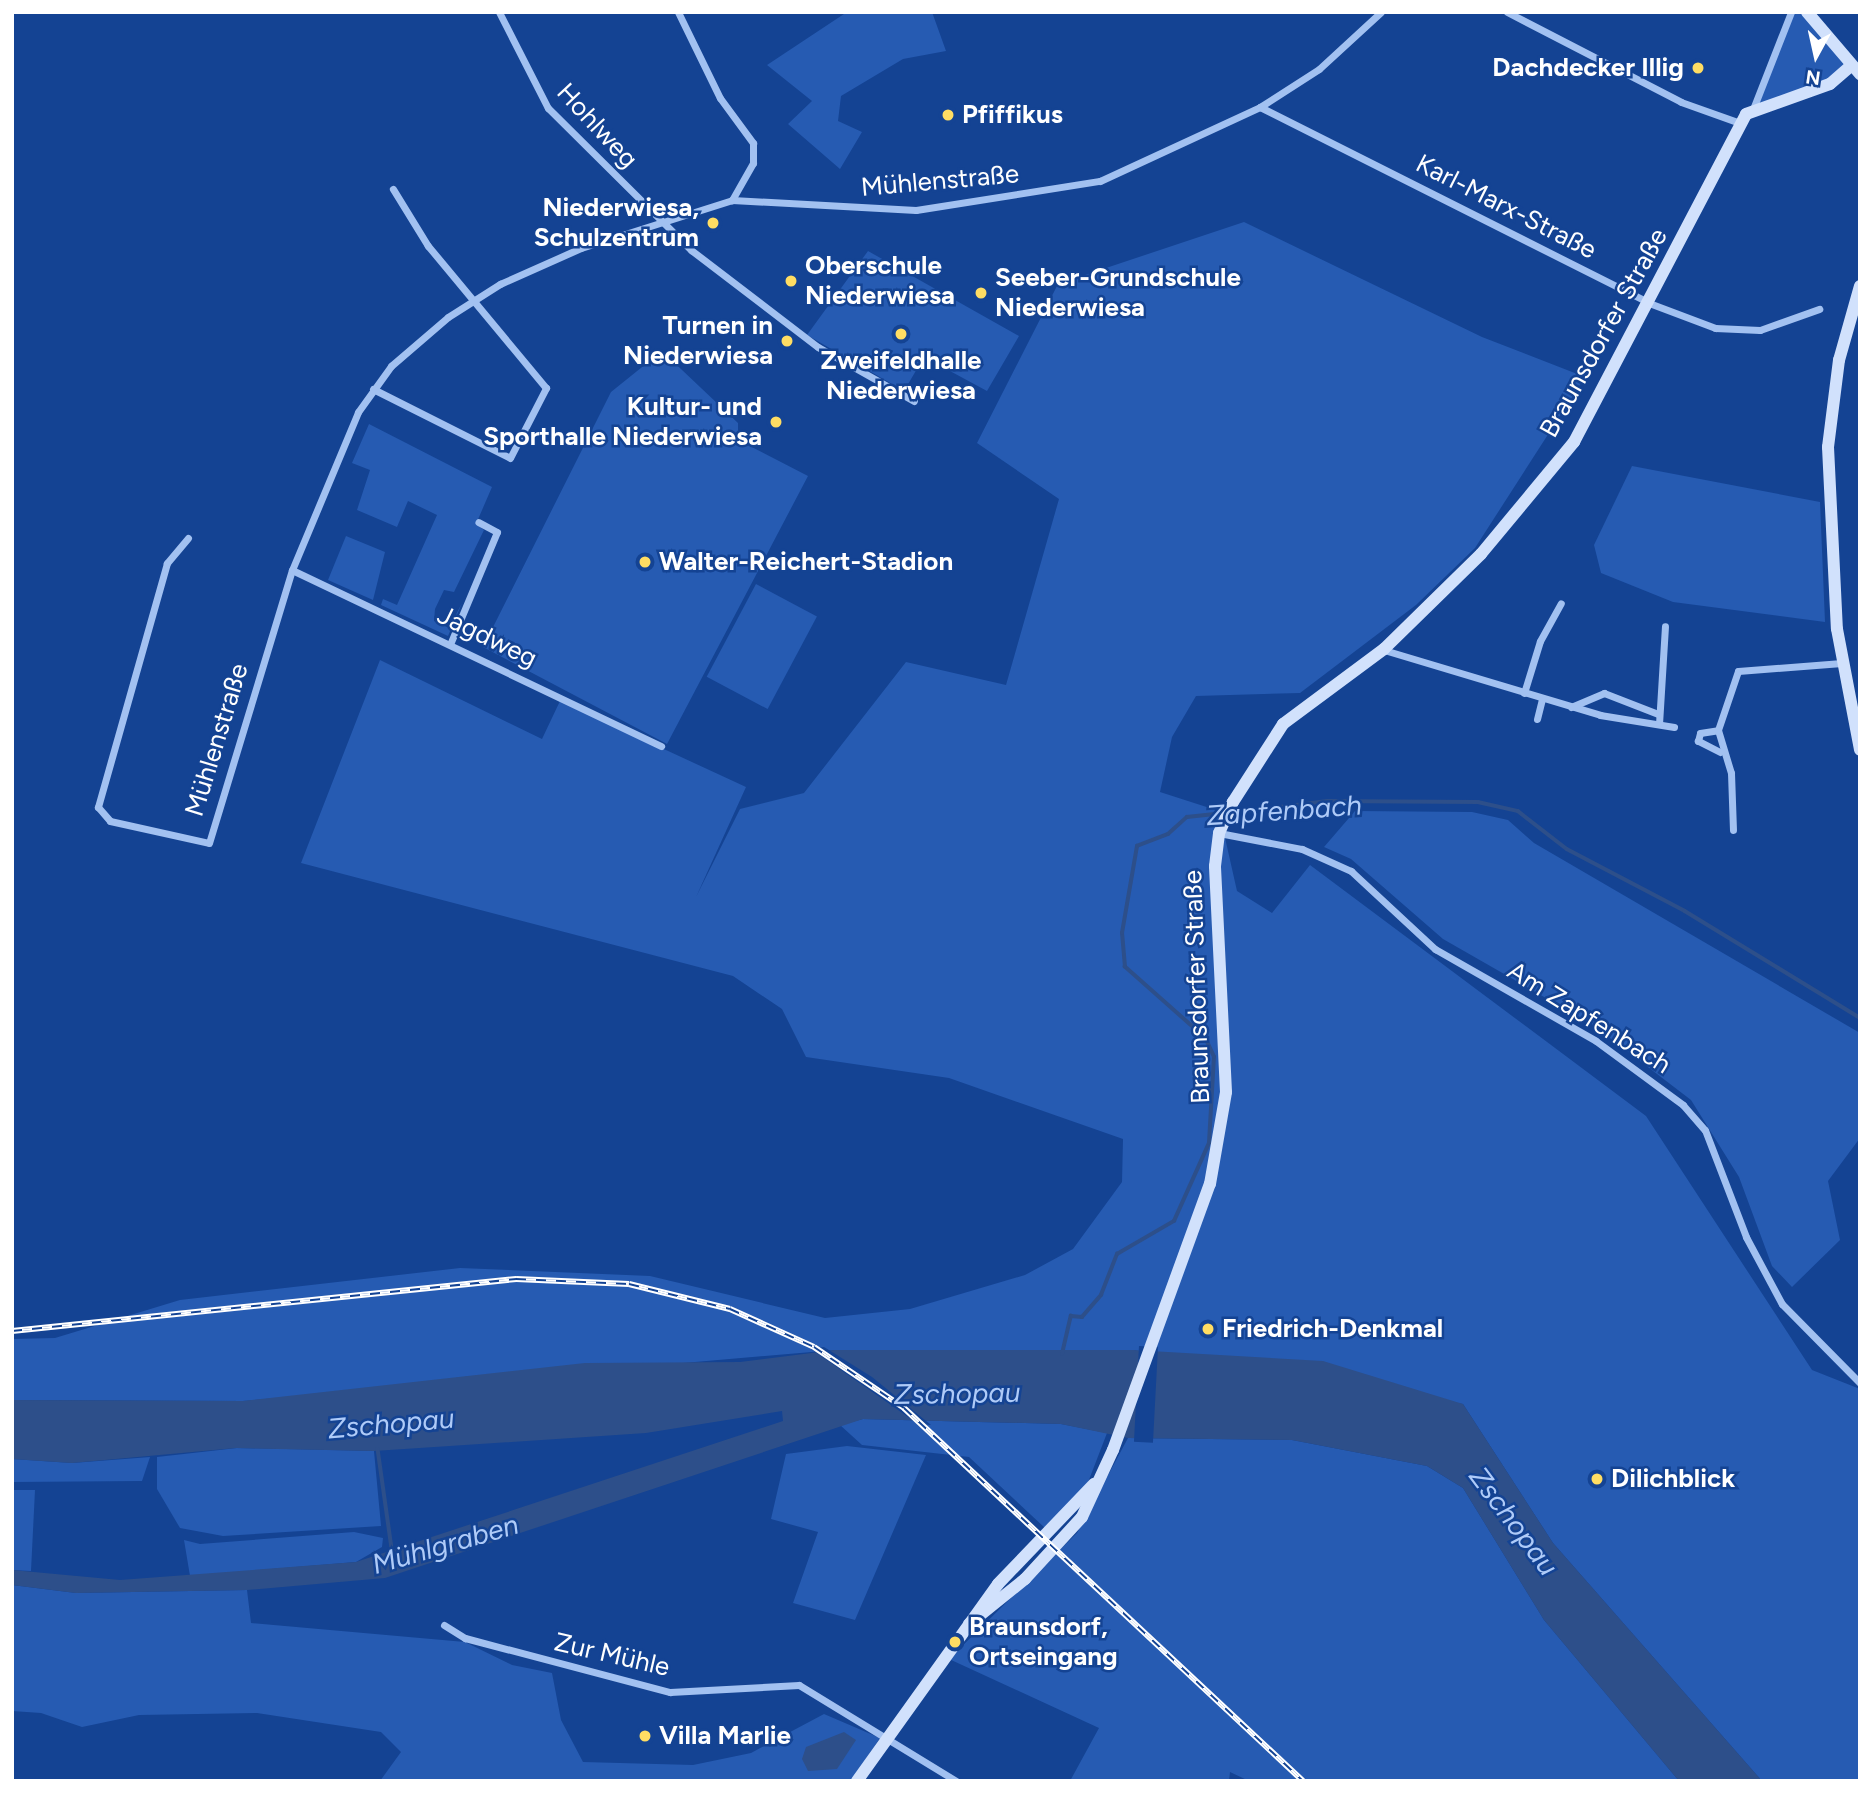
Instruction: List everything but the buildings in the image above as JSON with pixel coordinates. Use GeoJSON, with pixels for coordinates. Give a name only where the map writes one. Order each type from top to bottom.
{"type":"FeatureCollection","features":[{"type":"Feature","properties":{"kind":"street","name":"Hohlweg"},"geometry":{"type":"LineString","coordinates":[[499,12],[548,108],[661,220],[761,309],[914,401]]}},
{"type":"Feature","properties":{"kind":"street"},"geometry":{"type":"LineString","coordinates":[[678,12],[720,98],[753,143],[753,163],[732,200]]}},
{"type":"Feature","properties":{"kind":"street"},"geometry":{"type":"LineString","coordinates":[[1507,12],[1681,102],[1740,123]]}},
{"type":"Feature","properties":{"kind":"street","name":"Braunsdorfer Straße"},"geometry":{"type":"LineString","coordinates":[[889,1735],[998,1584],[1103,1474],[1113,1450],[1155,1328],[1210,1184],[1224,1115],[1224,1014],[1214,895],[1221,828],[1233,802],[1283,724],[1384,649],[1481,554],[1574,442],[1649,303],[1740,123],[1753,109],[1791,12]]}},
{"type":"Feature","properties":{"kind":"street"},"geometry":{"type":"LineString","coordinates":[[1807,12],[1856,70]]}},
{"type":"Feature","properties":{"kind":"street","name":"Mühlenstraße"},"geometry":{"type":"LineString","coordinates":[[188,538],[167,563],[113,737],[97,804],[110,821],[209,843],[292,570],[373,388],[412,346],[472,301],[581,248],[661,220],[732,200],[916,210],[1065,190],[1100,181],[1260,107],[1318,69],[1376,14]]}},
{"type":"Feature","properties":{"kind":"street","name":"Braunsdorfer Straße"},"geometry":{"type":"LineString","coordinates":[[1753,109],[1830,84],[1856,70]]}},
{"type":"Feature","properties":{"kind":"street","name":"Karl-Marx-Straße"},"geometry":{"type":"LineString","coordinates":[[1260,107],[1649,303],[1736,330],[1760,330],[1819,309]]}},
{"type":"Feature","properties":{"kind":"street"},"geometry":{"type":"LineString","coordinates":[[373,388],[510,458],[546,388],[472,301],[393,189]]}},
{"type":"Feature","properties":{"kind":"street"},"geometry":{"type":"LineString","coordinates":[[1860,286],[1828,447],[1842,663],[1860,750]]}},
{"type":"Feature","properties":{"kind":"street"},"geometry":{"type":"LineString","coordinates":[[451,642],[497,532],[478,522]]}},
{"type":"Feature","properties":{"kind":"street","name":"Jagdweg"},"geometry":{"type":"LineString","coordinates":[[292,570],[451,642],[662,746]]}},
{"type":"Feature","properties":{"kind":"street"},"geometry":{"type":"LineString","coordinates":[[1524,693],[1540,641],[1561,603]]}},
{"type":"Feature","properties":{"kind":"street"},"geometry":{"type":"LineString","coordinates":[[1659,724],[1665,626]]}},
{"type":"Feature","properties":{"kind":"street"},"geometry":{"type":"LineString","coordinates":[[1384,649],[1571,707],[1674,727]]}},
{"type":"Feature","properties":{"kind":"street"},"geometry":{"type":"LineString","coordinates":[[1733,830],[1731,773],[1720,752],[1718,730],[1738,671],[1842,663]]}},
{"type":"Feature","properties":{"kind":"street"},"geometry":{"type":"LineString","coordinates":[[1571,707],[1604,693],[1658,714]]}},
{"type":"Feature","properties":{"kind":"street"},"geometry":{"type":"LineString","coordinates":[[1537,719],[1542,699]]}},
{"type":"Feature","properties":{"kind":"street"},"geometry":{"type":"LineString","coordinates":[[1718,730],[1700,733],[1698,741],[1720,752]]}},
{"type":"Feature","properties":{"kind":"street","name":"Am Zapfenbach"},"geometry":{"type":"LineString","coordinates":[[1221,828],[1303,849],[1350,871],[1435,949],[1596,1041],[1683,1105],[1705,1130],[1746,1237],[1782,1304],[1860,1383]]}},
{"type":"Feature","properties":{"kind":"street","name":"Zur Mühle"},"geometry":{"type":"LineString","coordinates":[[444,1625],[465,1638],[670,1692],[799,1685],[889,1735],[956,1781]]}},
{"type":"Feature","properties":{"kind":"street"},"geometry":{"type":"LineString","coordinates":[[857,1781],[889,1735]]}},
{"type":"Feature","properties":{"kind":"shaded area"},"geometry":{"type":"Polygon","coordinates":[[[847,12],[932,12],[946,51],[903,59],[841,96],[838,121],[862,132],[840,169],[788,124],[812,101],[767,65],[847,12]]]}},
{"type":"Feature","properties":{"kind":"shaded area"},"geometry":{"type":"Polygon","coordinates":[[[1791,12],[1807,12],[1851,66],[1845,74],[1753,109],[1791,12]]]}},
{"type":"Feature","properties":{"kind":"shaded area"},"geometry":{"type":"Polygon","coordinates":[[[1244,222],[1482,337],[1585,377],[1475,548],[1416,605],[1300,693],[1196,696],[1172,737],[1160,792],[1219,811],[1237,891],[1272,913],[1310,865],[1646,1116],[1812,1370],[1860,1389],[1860,1781],[1762,1781],[1553,1543],[1463,1404],[1133,1350],[835,1350],[243,1401],[12,1400],[12,1339],[55,1338],[180,1300],[460,1268],[650,1276],[825,1318],[910,1309],[1025,1275],[1073,1249],[1122,1182],[1123,1139],[949,1078],[806,1057],[782,1009],[733,976],[301,863],[380,660],[542,739],[560,701],[746,787],[696,897],[740,809],[804,793],[906,662],[1006,685],[1059,499],[977,443],[1058,284],[1244,222]]]}},
{"type":"Feature","properties":{"kind":"shaded area"},"geometry":{"type":"Polygon","coordinates":[[[868,251],[1019,336],[987,391],[924,357],[904,391],[807,335],[868,251]]]}},
{"type":"Feature","properties":{"kind":"shaded area","name":"Walter-Reichert-Stadion"},"geometry":{"type":"Polygon","coordinates":[[[662,351],[738,423],[738,440],[808,476],[667,744],[483,647],[611,392],[662,351]]]}},
{"type":"Feature","properties":{"kind":"shaded area"},"geometry":{"type":"Polygon","coordinates":[[[369,424],[492,487],[476,524],[484,530],[454,592],[444,590],[435,609],[434,621],[449,628],[462,603],[448,636],[381,605],[383,599],[397,605],[437,515],[408,501],[397,527],[357,510],[370,470],[352,463],[369,424]]]}},
{"type":"Feature","properties":{"kind":"shaded area"},"geometry":{"type":"Polygon","coordinates":[[[1632,466],[1820,502],[1825,622],[1673,602],[1601,573],[1594,545],[1632,466]]]}},
{"type":"Feature","properties":{"kind":"shaded area"},"geometry":{"type":"Polygon","coordinates":[[[346,536],[385,552],[373,600],[328,580],[346,536]]]}},
{"type":"Feature","properties":{"kind":"shaded area"},"geometry":{"type":"Polygon","coordinates":[[[756,584],[817,616],[768,709],[707,677],[756,584]]]}},
{"type":"Feature","properties":{"kind":"shaded area"},"geometry":{"type":"Polygon","coordinates":[[[1355,811],[1472,812],[1508,820],[1534,843],[1860,1033],[1860,1138],[1828,1181],[1840,1240],[1792,1287],[1772,1266],[1739,1177],[1691,1100],[1593,1025],[1443,939],[1351,859],[1324,847],[1355,811]]]}},
{"type":"Feature","properties":{"kind":"shaded area"},"geometry":{"type":"Polygon","coordinates":[[[863,1419],[1061,1424],[1107,1433],[1087,1485],[1045,1528],[969,1457],[862,1445],[840,1425],[863,1419]]]}},
{"type":"Feature","properties":{"kind":"shaded area"},"geometry":{"type":"Polygon","coordinates":[[[1128,1438],[1292,1440],[1427,1466],[1463,1488],[1544,1620],[1679,1781],[1249,1781],[1230,1772],[1229,1781],[1070,1781],[1099,1728],[949,1659],[1077,1533],[1128,1438]]]}},
{"type":"Feature","properties":{"kind":"shaded area"},"geometry":{"type":"Polygon","coordinates":[[[847,1446],[926,1455],[855,1620],[793,1603],[818,1532],[771,1519],[786,1454],[847,1446]]]}},
{"type":"Feature","properties":{"kind":"shaded area"},"geometry":{"type":"Polygon","coordinates":[[[237,1448],[374,1451],[381,1526],[223,1536],[180,1528],[157,1489],[157,1457],[237,1448]]]}},
{"type":"Feature","properties":{"kind":"shaded area"},"geometry":{"type":"Polygon","coordinates":[[[150,1457],[142,1481],[12,1482],[12,1459],[72,1463],[150,1457]]]}},
{"type":"Feature","properties":{"kind":"shaded area"},"geometry":{"type":"Polygon","coordinates":[[[12,1490],[35,1490],[31,1571],[12,1570],[12,1490]]]}},
{"type":"Feature","properties":{"kind":"shaded area"},"geometry":{"type":"Polygon","coordinates":[[[354,1532],[383,1538],[382,1547],[356,1562],[190,1576],[184,1540],[200,1544],[354,1532]]]}},
{"type":"Feature","properties":{"kind":"shaded area"},"geometry":{"type":"Polygon","coordinates":[[[12,1585],[76,1593],[247,1590],[251,1623],[465,1642],[512,1665],[552,1673],[561,1720],[583,1762],[693,1765],[751,1753],[824,1714],[880,1738],[851,1781],[380,1781],[401,1752],[381,1732],[257,1713],[139,1715],[82,1727],[41,1713],[12,1711],[12,1585]]]}},
{"type":"Feature","properties":{"kind":"water"},"geometry":{"type":"Polygon","coordinates":[[[835,1350],[1133,1350],[1323,1361],[1463,1404],[1553,1543],[1762,1781],[1679,1781],[1544,1620],[1463,1488],[1427,1466],[1292,1440],[1128,1438],[1061,1424],[863,1419],[385,1578],[247,1590],[76,1593],[12,1585],[12,1570],[120,1580],[356,1562],[783,1421],[782,1411],[646,1433],[374,1451],[236,1448],[72,1463],[12,1459],[12,1400],[243,1401],[585,1363],[740,1362],[835,1350]]]}},
{"type":"Feature","properties":{"kind":"water"},"geometry":{"type":"Polygon","coordinates":[[[844,1732],[856,1740],[837,1769],[808,1771],[802,1759],[806,1747],[844,1732]]]}},
{"type":"Feature","properties":{"kind":"pier"},"geometry":{"type":"Polygon","coordinates":[[[1139,1346],[1158,1347],[1153,1443],[1134,1442],[1139,1346]]]}},
{"type":"Feature","properties":{"kind":"pier"},"geometry":{"type":"Polygon","coordinates":[[[824,1347],[872,1377],[931,1425],[918,1424],[811,1349],[824,1347]]]}},
{"type":"Feature","properties":{"kind":"waterway","name":"Zapfenbach"},"geometry":{"type":"LineString","coordinates":[[1232,813],[1327,801],[1478,802],[1518,811],[1567,849],[1685,911],[1860,1018]]}},
{"type":"Feature","properties":{"kind":"waterway","name":"Zapfenbach"},"geometry":{"type":"LineString","coordinates":[[1062,1354],[1071,1316],[1082,1317],[1101,1295],[1117,1254],[1174,1221],[1209,1143],[1214,1057],[1205,1038],[1125,967],[1122,933],[1137,846],[1168,834],[1187,817],[1224,813]]}},
{"type":"Feature","properties":{"kind":"waterway"},"geometry":{"type":"LineString","coordinates":[[378,1449],[393,1556]]}},
{"type":"Feature","properties":{"kind":"railway"},"geometry":{"type":"LineString","coordinates":[[12,1331],[516,1279],[629,1284],[730,1309],[814,1347],[904,1408],[1303,1781]]}},
{"type":"Feature","properties":{"kind":"place","name":"Dachdecker Illig"},"geometry":{"type":"Point","coordinates":[1698,68]}},
{"type":"Feature","properties":{"kind":"place","name":"Pfiffikus"},"geometry":{"type":"Point","coordinates":[948,115]}},
{"type":"Feature","properties":{"kind":"place","name":"Niederwiesa, Schulzentrum"},"geometry":{"type":"Point","coordinates":[713,223]}},
{"type":"Feature","properties":{"kind":"place","name":"Oberschule Niederwiesa"},"geometry":{"type":"Point","coordinates":[791,281]}},
{"type":"Feature","properties":{"kind":"place","name":"Seeber-Grundschule Niederwiesa"},"geometry":{"type":"Point","coordinates":[981,293]}},
{"type":"Feature","properties":{"kind":"place","name":"Zweifeldhalle Niederwiesa"},"geometry":{"type":"Point","coordinates":[901,334]}},
{"type":"Feature","properties":{"kind":"place","name":"Turnen in Niederwiesa"},"geometry":{"type":"Point","coordinates":[787,341]}},
{"type":"Feature","properties":{"kind":"place","name":"Kultur- und Sporthalle Niederwiesa"},"geometry":{"type":"Point","coordinates":[776,422]}},
{"type":"Feature","properties":{"kind":"place","name":"Walter-Reichert-Stadion"},"geometry":{"type":"Point","coordinates":[645,562]}},
{"type":"Feature","properties":{"kind":"place","name":"Friedrich-Denkmal"},"geometry":{"type":"Point","coordinates":[1208,1329]}},
{"type":"Feature","properties":{"kind":"place","name":"Dilichblick"},"geometry":{"type":"Point","coordinates":[1597,1479]}},
{"type":"Feature","properties":{"kind":"place","name":"Braunsdorf, Ortseingang"},"geometry":{"type":"Point","coordinates":[955,1642]}},
{"type":"Feature","properties":{"kind":"place","name":"Villa Marlie"},"geometry":{"type":"Point","coordinates":[645,1736]}},
{"type":"Feature","properties":{"kind":"water label","name":"Zschopau"},"geometry":{"type":"Point","coordinates":[957,1393]}},
{"type":"Feature","properties":{"kind":"water label","name":"Zschopau"},"geometry":{"type":"Point","coordinates":[391,1423]}},
{"type":"Feature","properties":{"kind":"water label","name":"Zschopau"},"geometry":{"type":"Point","coordinates":[1514,1521]}},
{"type":"Feature","properties":{"kind":"water label","name":"Mühlgraben"},"geometry":{"type":"Point","coordinates":[445,1544]}}]}
